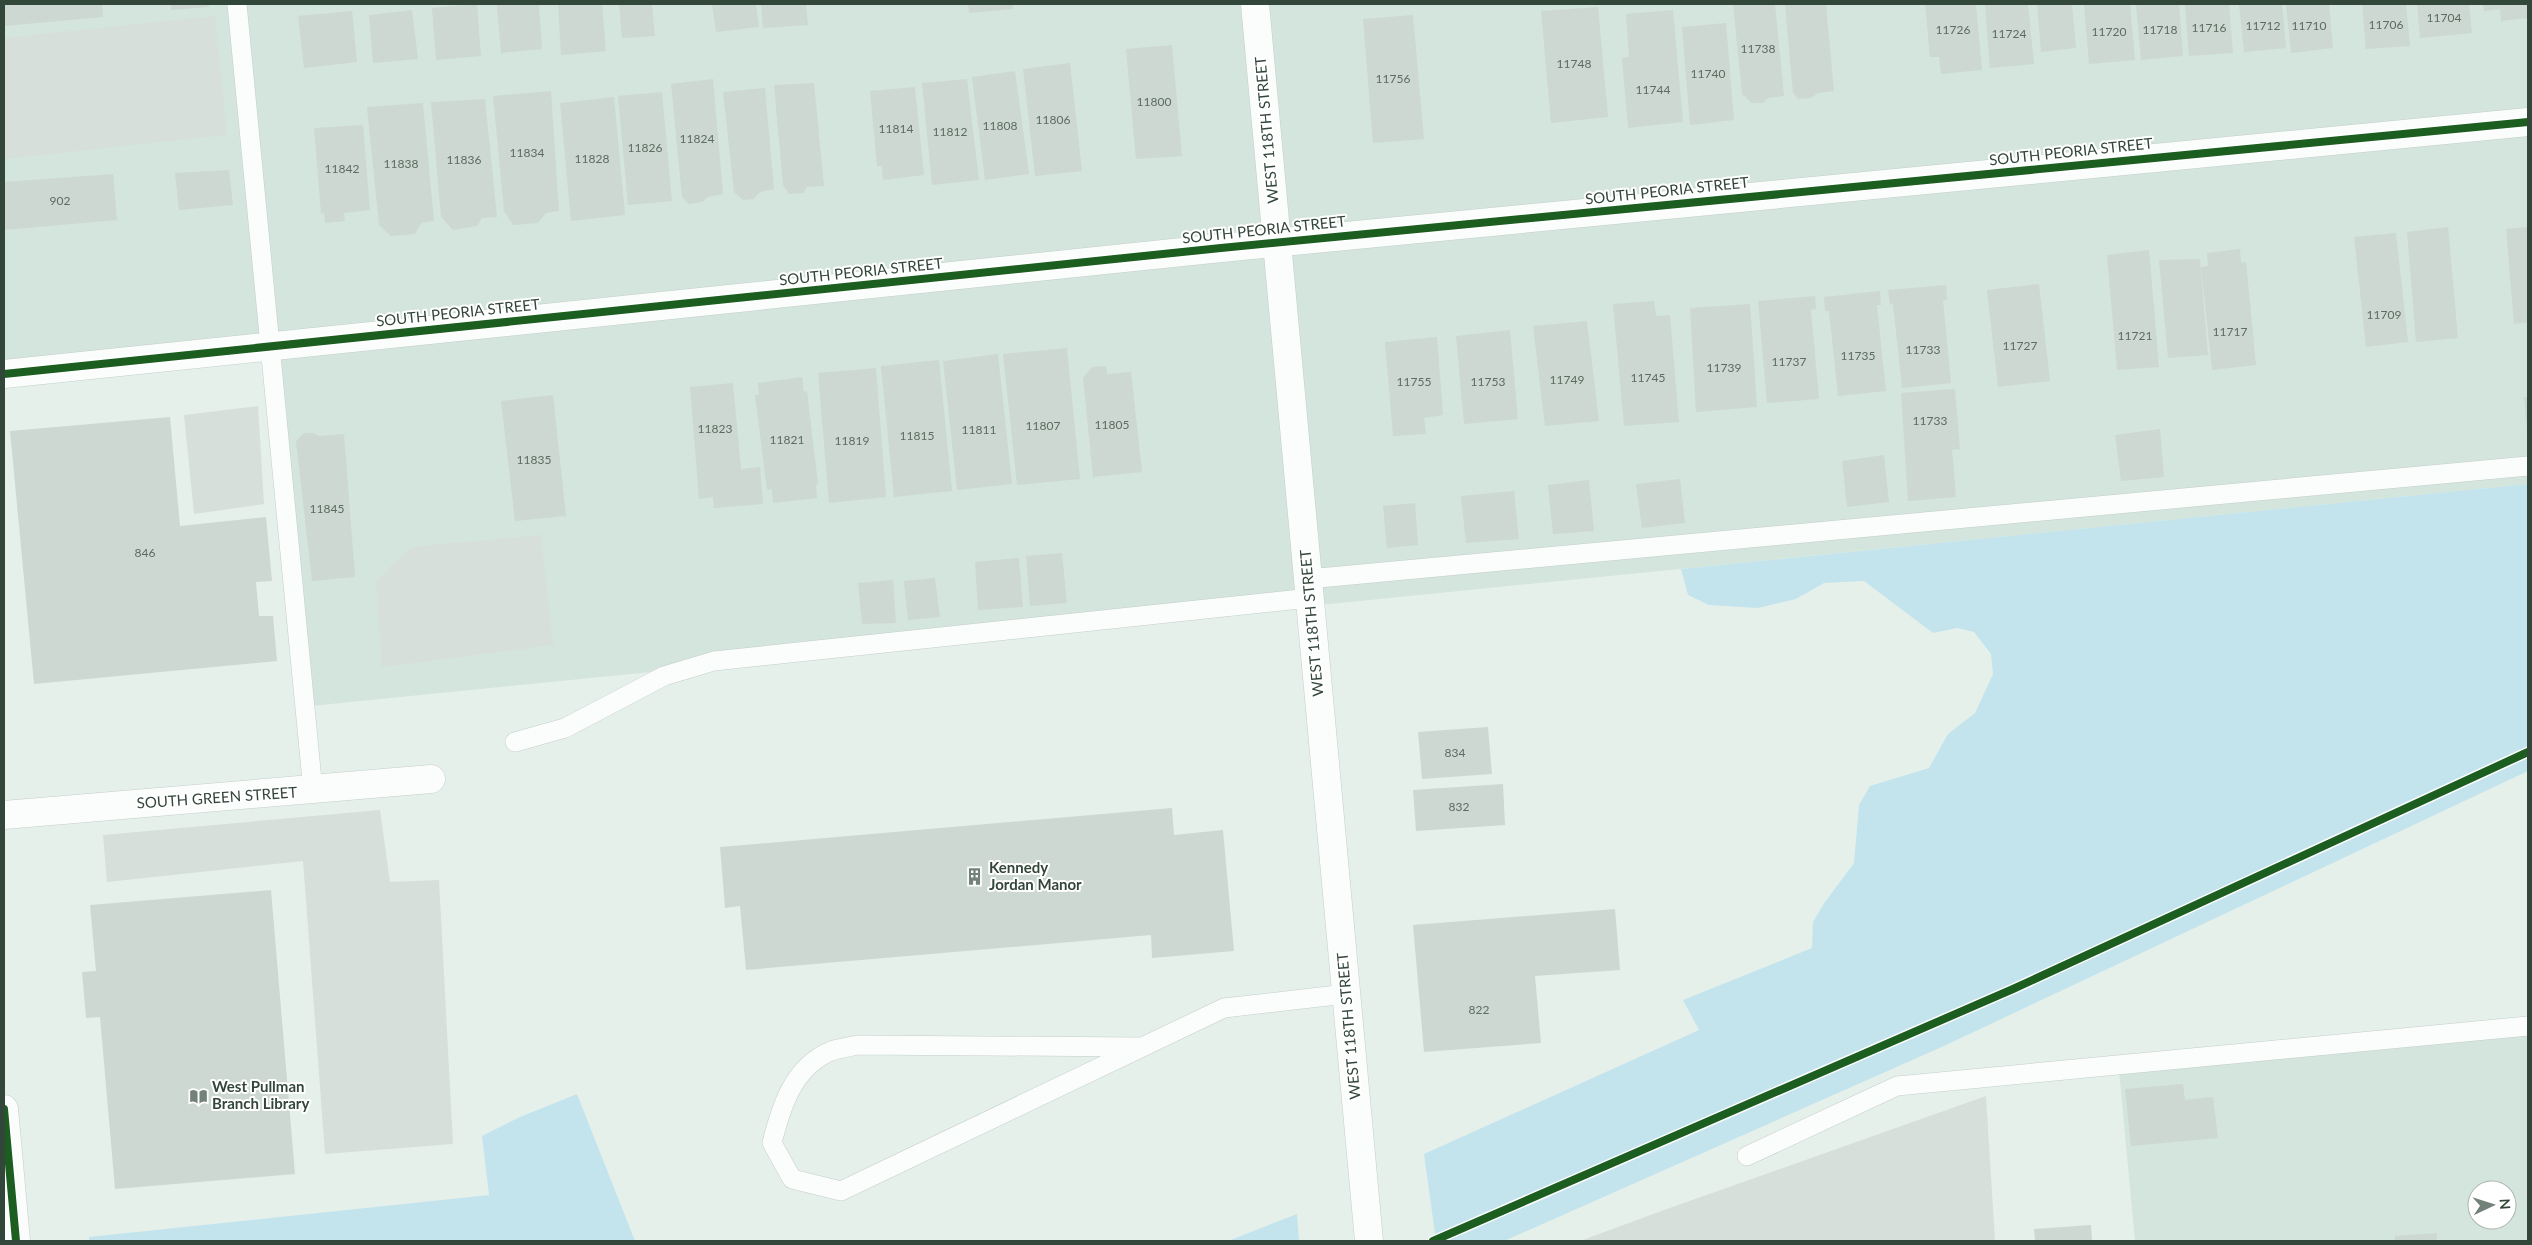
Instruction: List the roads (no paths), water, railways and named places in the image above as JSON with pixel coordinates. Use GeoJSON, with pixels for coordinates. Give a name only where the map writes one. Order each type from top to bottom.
{"type":"FeatureCollection","features":[{"type":"Feature","properties":{"kind":"street","name":"WEST 118TH STREET"},"geometry":{"type":"LineString","coordinates":[[1255,4],[1369,1241]]}},
{"type":"Feature","properties":{"kind":"street","name":"SOUTH PEORIA STREET"},"geometry":{"type":"LineString","coordinates":[[4,374],[1277,243],[2528,122]]}},
{"type":"Feature","properties":{"kind":"street","name":"SOUTH GREEN STREET"},"geometry":{"type":"LineString","coordinates":[[4,815],[313,791],[431,779]]}},
{"type":"Feature","properties":{"kind":"street"},"geometry":{"type":"LineString","coordinates":[[4,1109],[16,1241]]}},
{"type":"Feature","properties":{"kind":"lane"},"geometry":{"type":"LineString","coordinates":[[243,4],[270,346],[313,791]]}},
{"type":"Feature","properties":{"kind":"lane"},"geometry":{"type":"LineString","coordinates":[[515,742],[565,728],[664,676],[714,662],[1309,588],[2528,466]]}},
{"type":"Feature","properties":{"kind":"lane"},"geometry":{"type":"LineString","coordinates":[[1141,1047],[858,1045],[832,1051],[810,1063],[792,1086],[781,1108],[772,1143],[792,1179],[841,1191],[1224,1008],[1346,994]]}},
{"type":"Feature","properties":{"kind":"lane"},"geometry":{"type":"LineString","coordinates":[[1747,1156],[1897,1086],[2528,1026]]}},
{"type":"Feature","properties":{"kind":"place","name":"Kennedy Jordan Manor"},"geometry":{"type":"Point","coordinates":[975,877]}},
{"type":"Feature","properties":{"kind":"place","name":"West Pullman Branch Library"},"geometry":{"type":"Point","coordinates":[198,1096]}}]}
